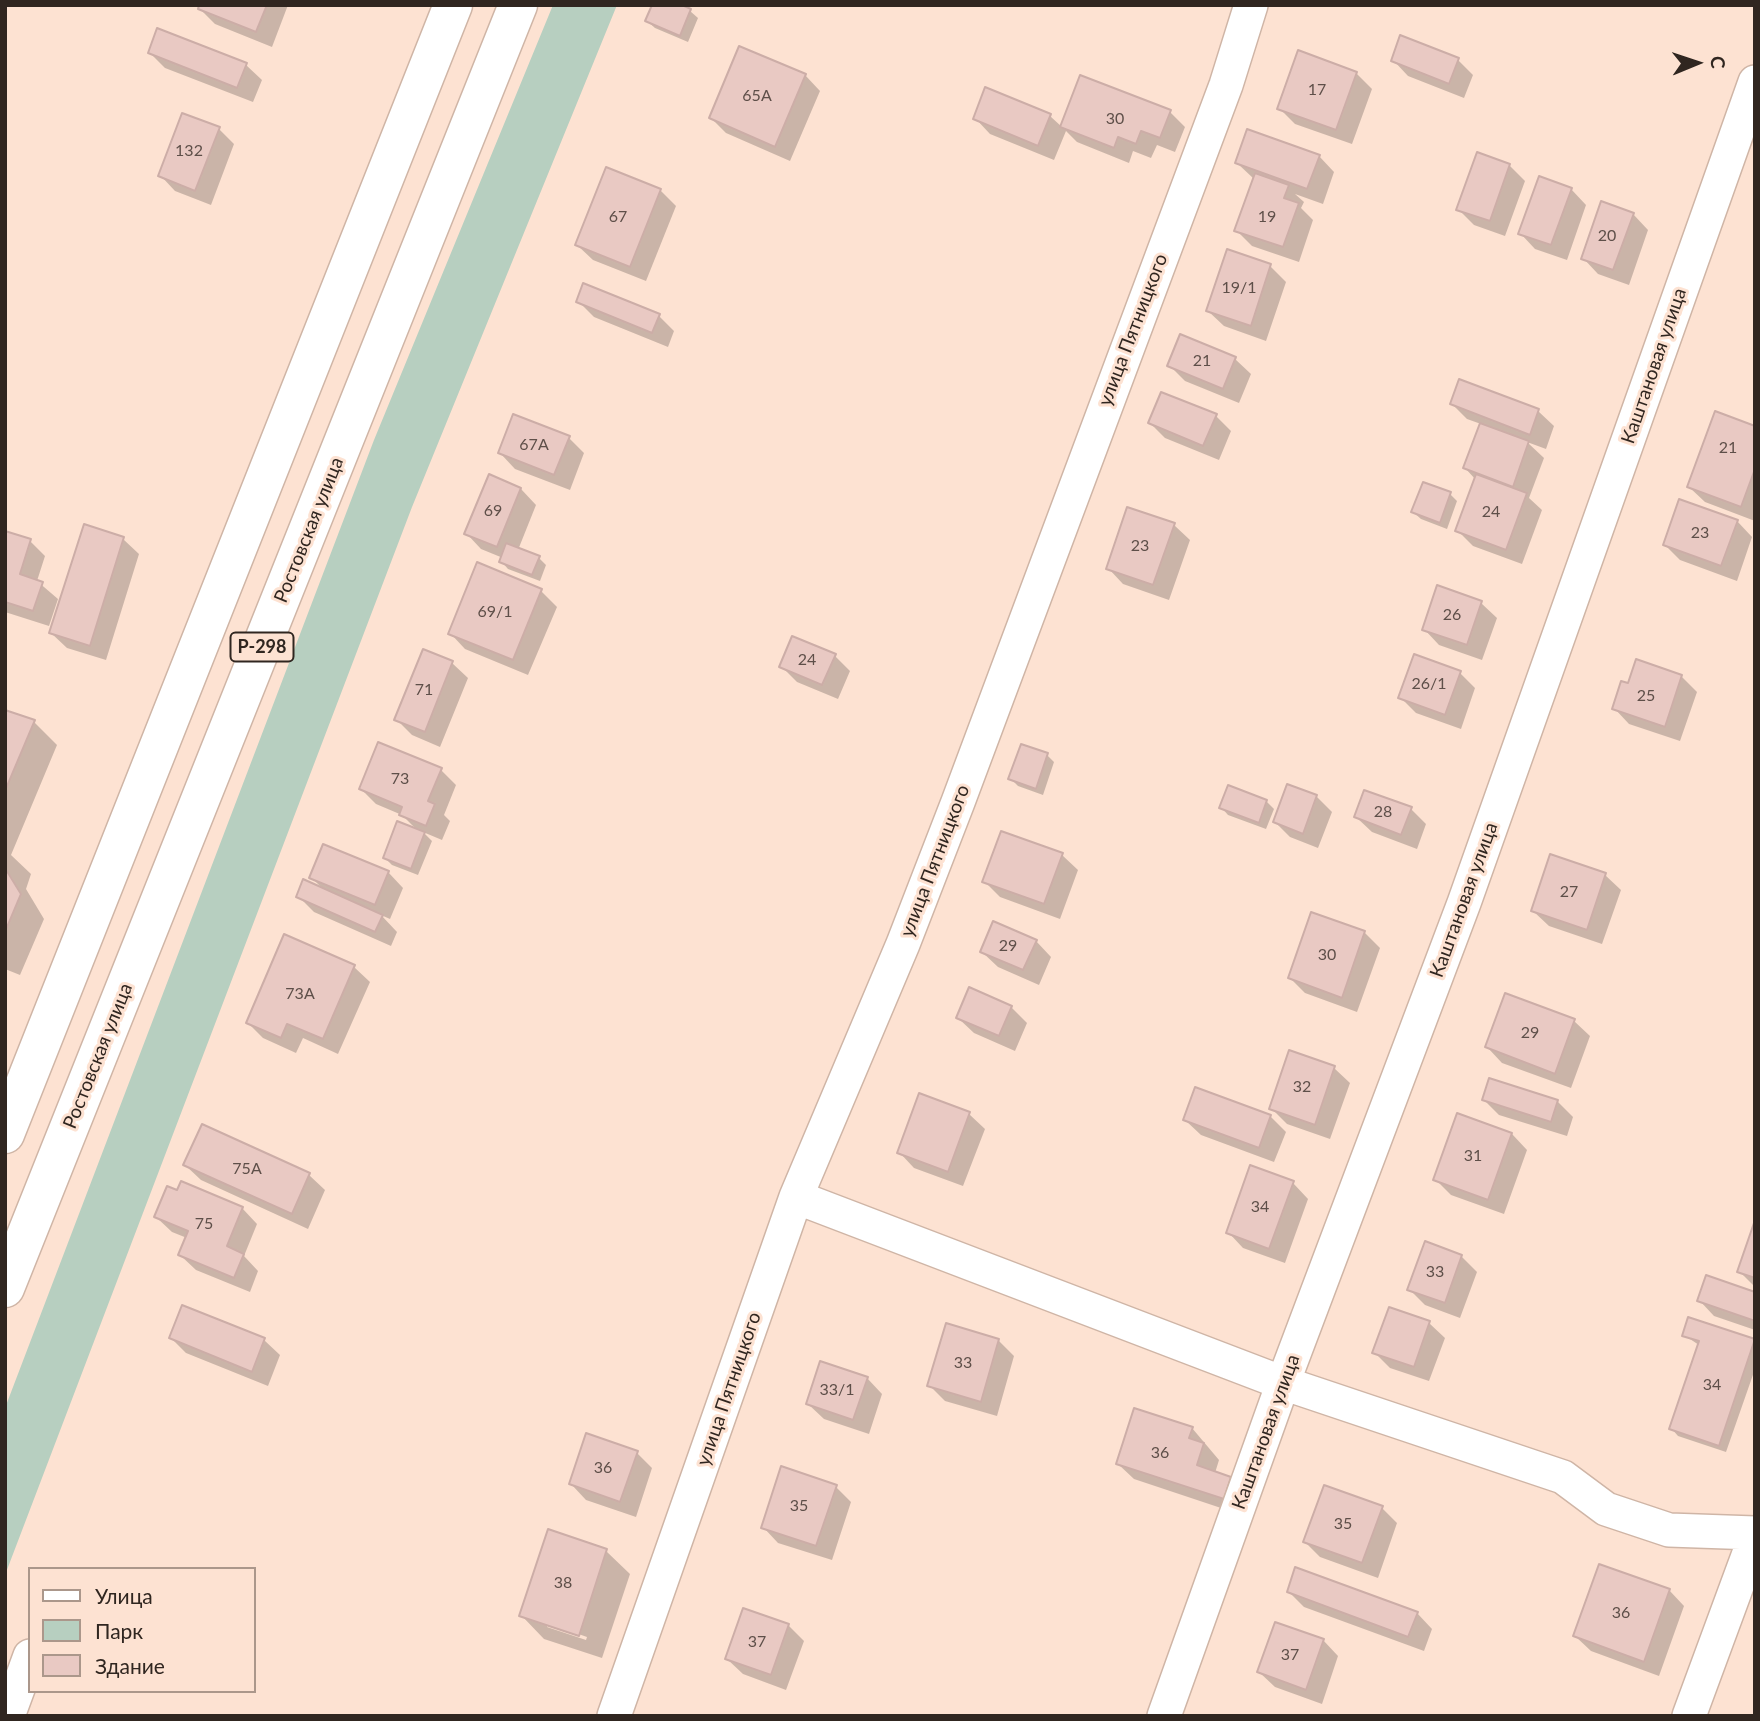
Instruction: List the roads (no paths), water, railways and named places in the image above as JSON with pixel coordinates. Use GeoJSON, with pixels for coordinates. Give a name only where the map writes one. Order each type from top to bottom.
{"type":"FeatureCollection","features":[{"type":"Feature","properties":{"kind":"highway","name":"Р-298"},"geometry":{"type":"LineString","coordinates":[[5,1134],[453,5]]}},
{"type":"Feature","properties":{"kind":"highway","name":"Ростовская улица"},"geometry":{"type":"LineString","coordinates":[[5,1288],[518,5]]}},
{"type":"Feature","properties":{"kind":"street","name":"улица Пятницкого"},"geometry":{"type":"LineString","coordinates":[[614,1716],[796,1198],[903,944],[958,802],[1226,85],[1251,5]]}},
{"type":"Feature","properties":{"kind":"street","name":"Каштановая улица"},"geometry":{"type":"LineString","coordinates":[[1164,1716],[1283,1383],[1464,903],[1755,82]]}},
{"type":"Feature","properties":{"kind":"street"},"geometry":{"type":"LineString","coordinates":[[796,1198],[1283,1383],[1563,1477],[1605,1509],[1669,1530],[1755,1535],[1689,1716]]}},
{"type":"Feature","properties":{"kind":"street"},"geometry":{"type":"LineString","coordinates":[[8,1716],[28,1661]]}}]}
